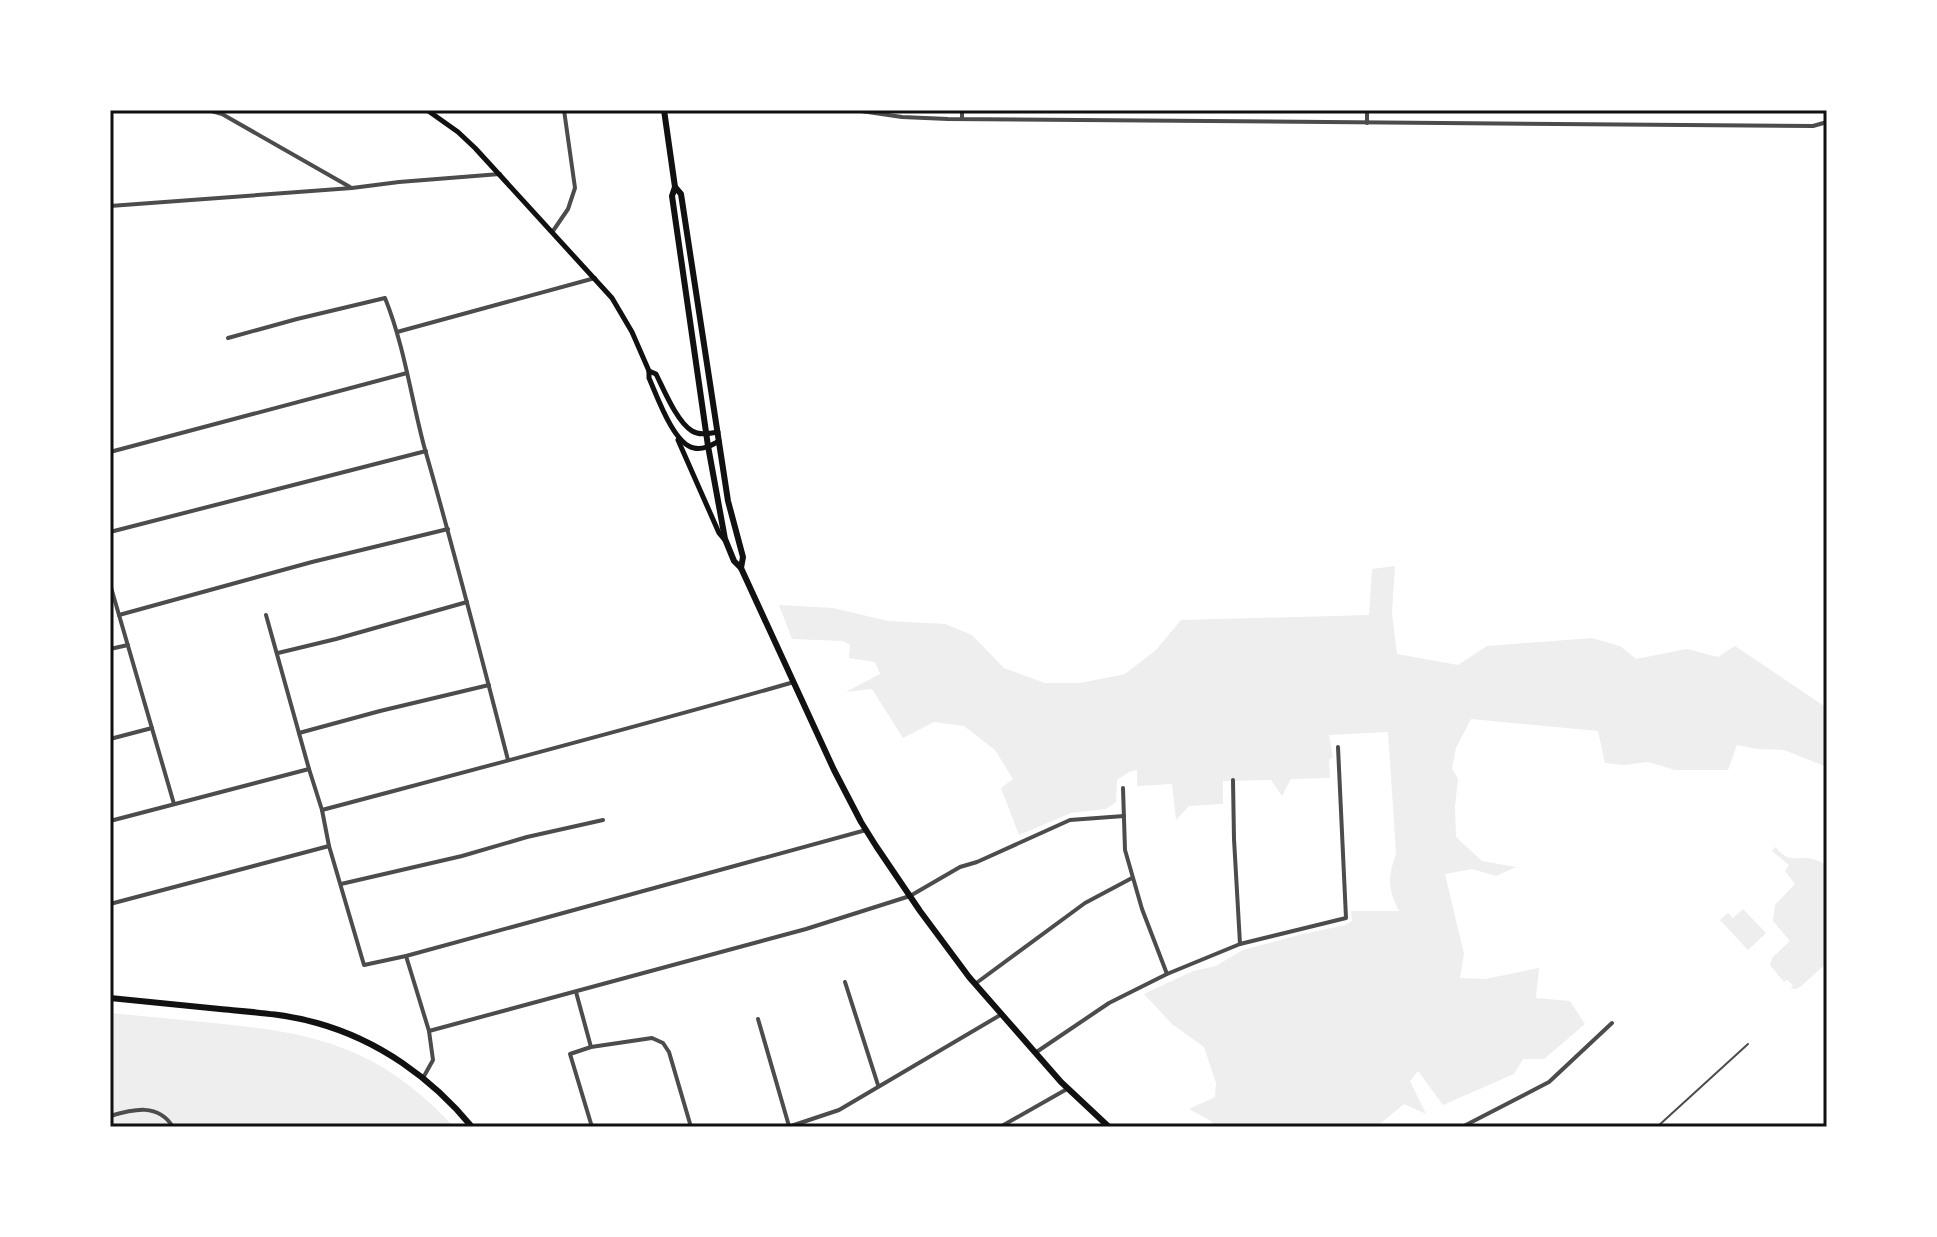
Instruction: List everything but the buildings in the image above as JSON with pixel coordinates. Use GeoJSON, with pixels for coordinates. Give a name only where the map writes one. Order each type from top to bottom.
{"type":"FeatureCollection","features":[{"type":"Feature","properties":{"kind":"main road"},"geometry":{"type":"LineString","coordinates":[[427,110],[458,132],[500,174],[595,278],[619,309],[719,533],[725,539]]}},
{"type":"Feature","properties":{"kind":"main road"},"geometry":{"type":"LineString","coordinates":[[664,110],[675,187],[672,196],[706,434],[725,539],[734,561],[741,568],[839,780],[866,830],[975,984],[1067,1089],[1109,1127]]}},
{"type":"Feature","properties":{"kind":"main road"},"geometry":{"type":"LineString","coordinates":[[675,187],[681,194],[728,501],[743,557],[741,568]]}},
{"type":"Feature","properties":{"kind":"main road"},"geometry":{"type":"LineString","coordinates":[[649,371],[656,374],[690,430],[706,434],[718,432]]}},
{"type":"Feature","properties":{"kind":"main road"},"geometry":{"type":"LineString","coordinates":[[674,431],[680,440],[692,448],[698,449],[719,441]]}},
{"type":"Feature","properties":{"kind":"main road"},"geometry":{"type":"LineString","coordinates":[[110,998],[306,1020],[358,1038],[423,1078],[472,1127]]}},
{"type":"Feature","properties":{"kind":"street"},"geometry":{"type":"LineString","coordinates":[[208,110],[222,114],[352,188]]}},
{"type":"Feature","properties":{"kind":"street"},"geometry":{"type":"LineString","coordinates":[[553,231],[568,209],[575,188],[564,110]]}},
{"type":"Feature","properties":{"kind":"street"},"geometry":{"type":"LineString","coordinates":[[854,110],[962,119],[1813,126],[1827,122]]}},
{"type":"Feature","properties":{"kind":"street"},"geometry":{"type":"LineString","coordinates":[[962,110],[962,119]]}},
{"type":"Feature","properties":{"kind":"street"},"geometry":{"type":"LineString","coordinates":[[1367,110],[1367,123]]}},
{"type":"Feature","properties":{"kind":"street"},"geometry":{"type":"LineString","coordinates":[[110,206],[500,174]]}},
{"type":"Feature","properties":{"kind":"street"},"geometry":{"type":"LineString","coordinates":[[397,332],[595,278]]}},
{"type":"Feature","properties":{"kind":"street"},"geometry":{"type":"LineString","coordinates":[[228,338],[385,298],[397,332],[508,760]]}},
{"type":"Feature","properties":{"kind":"street"},"geometry":{"type":"LineString","coordinates":[[110,452],[407,373]]}},
{"type":"Feature","properties":{"kind":"street"},"geometry":{"type":"LineString","coordinates":[[110,532],[426,451]]}},
{"type":"Feature","properties":{"kind":"street"},"geometry":{"type":"LineString","coordinates":[[119,615],[312,562],[448,529]]}},
{"type":"Feature","properties":{"kind":"street"},"geometry":{"type":"LineString","coordinates":[[110,584],[174,804]]}},
{"type":"Feature","properties":{"kind":"street"},"geometry":{"type":"LineString","coordinates":[[278,653],[467,602]]}},
{"type":"Feature","properties":{"kind":"street"},"geometry":{"type":"LineString","coordinates":[[266,615],[364,965],[866,830]]}},
{"type":"Feature","properties":{"kind":"street"},"geometry":{"type":"LineString","coordinates":[[110,649],[128,645]]}},
{"type":"Feature","properties":{"kind":"street"},"geometry":{"type":"LineString","coordinates":[[322,810],[664,720],[794,682]]}},
{"type":"Feature","properties":{"kind":"street"},"geometry":{"type":"LineString","coordinates":[[299,733],[489,685]]}},
{"type":"Feature","properties":{"kind":"street"},"geometry":{"type":"LineString","coordinates":[[110,739],[152,728]]}},
{"type":"Feature","properties":{"kind":"street"},"geometry":{"type":"LineString","coordinates":[[1035,1053],[1109,1003],[1167,974],[1240,944],[1346,918],[1338,747]]}},
{"type":"Feature","properties":{"kind":"street"},"geometry":{"type":"LineString","coordinates":[[110,821],[309,769]]}},
{"type":"Feature","properties":{"kind":"street"},"geometry":{"type":"LineString","coordinates":[[1233,780],[1240,944]]}},
{"type":"Feature","properties":{"kind":"street"},"geometry":{"type":"LineString","coordinates":[[1123,788],[1125,850],[1167,974]]}},
{"type":"Feature","properties":{"kind":"street"},"geometry":{"type":"LineString","coordinates":[[429,1031],[806,929],[910,896],[960,867],[1070,820],[1124,816]]}},
{"type":"Feature","properties":{"kind":"street"},"geometry":{"type":"LineString","coordinates":[[340,885],[603,820]]}},
{"type":"Feature","properties":{"kind":"street"},"geometry":{"type":"LineString","coordinates":[[110,904],[329,846]]}},
{"type":"Feature","properties":{"kind":"street"},"geometry":{"type":"LineString","coordinates":[[975,984],[1085,903],[1132,878]]}},
{"type":"Feature","properties":{"kind":"street"},"geometry":{"type":"LineString","coordinates":[[406,956],[429,1031],[433,1060],[423,1078]]}},
{"type":"Feature","properties":{"kind":"street"},"geometry":{"type":"LineString","coordinates":[[845,982],[878,1085]]}},
{"type":"Feature","properties":{"kind":"street"},"geometry":{"type":"LineString","coordinates":[[576,992],[591,1047]]}},
{"type":"Feature","properties":{"kind":"street"},"geometry":{"type":"LineString","coordinates":[[758,1019],[788,1127],[839,1110],[1002,1014]]}},
{"type":"Feature","properties":{"kind":"street"},"geometry":{"type":"LineString","coordinates":[[1462,1127],[1549,1082],[1612,1023]]}},
{"type":"Feature","properties":{"kind":"street"},"geometry":{"type":"LineString","coordinates":[[592,1127],[570,1054],[591,1047],[652,1038],[663,1043],[669,1052],[691,1127]]}},
{"type":"Feature","properties":{"kind":"street"},"geometry":{"type":"LineString","coordinates":[[1000,1127],[1067,1089]]}},
{"type":"Feature","properties":{"kind":"street"},"geometry":{"type":"LineString","coordinates":[[110,1116],[132,1109],[146,1109],[161,1113],[173,1127]]}},
{"type":"Feature","properties":{"kind":"lane"},"geometry":{"type":"LineString","coordinates":[[1657,1127],[1748,1044]]}},
{"type":"Feature","properties":{"kind":"shaded area"},"geometry":{"type":"Polygon","coordinates":[[[1395,566],[1392,613],[1397,654],[1458,665],[1487,646],[1592,638],[1620,646],[1636,659],[1687,649],[1718,657],[1735,646],[1827,708],[1827,767],[1784,750],[1737,745],[1728,770],[1675,770],[1648,762],[1624,765],[1605,763],[1598,731],[1471,719],[1456,748],[1452,768],[1458,779],[1456,837],[1482,861],[1516,867],[1496,876],[1472,869],[1445,874],[1464,954],[1460,978],[1485,979],[1539,968],[1536,998],[1570,1001],[1585,1024],[1544,1059],[1523,1059],[1514,1074],[1443,1105],[1418,1071],[1410,1081],[1426,1114],[1404,1104],[1376,1127],[1215,1127],[1211,1121],[1189,1109],[1215,1097],[1216,1083],[1204,1047],[1172,1024],[1144,994],[1193,971],[1216,966],[1243,950],[1345,925],[1352,921],[1351,911],[1399,911],[1390,882],[1396,853],[1388,732],[1329,735],[1333,757],[1329,760],[1330,778],[1291,779],[1282,796],[1271,780],[1223,781],[1223,804],[1189,806],[1176,820],[1172,784],[1137,786],[1137,770],[1117,780],[1116,802],[1106,809],[1071,813],[1019,835],[1001,788],[1013,779],[995,750],[964,726],[934,722],[903,738],[872,689],[846,692],[880,674],[875,662],[849,658],[850,645],[843,641],[792,639],[779,605],[833,608],[888,621],[945,624],[972,635],[1004,668],[1045,683],[1080,683],[1125,674],[1156,650],[1181,620],[1369,615],[1372,569],[1395,566]]]}},
{"type":"Feature","properties":{"kind":"shaded area"},"geometry":{"type":"Polygon","coordinates":[[[1775,847],[1789,858],[1811,859],[1827,865],[1827,963],[1795,989],[1787,980],[1784,982],[1770,965],[1772,958],[1790,941],[1773,921],[1775,905],[1795,884],[1785,871],[1789,865],[1772,851],[1775,847]]]}},
{"type":"Feature","properties":{"kind":"shaded area"},"geometry":{"type":"Polygon","coordinates":[[[1743,909],[1766,933],[1748,950],[1720,920],[1728,913],[1733,918],[1743,909]]]}},
{"type":"Feature","properties":{"kind":"shaded area"},"geometry":{"type":"Polygon","coordinates":[[[110,1013],[251,1027],[322,1041],[357,1054],[397,1077],[454,1127],[110,1127],[110,1013]]]}}]}
